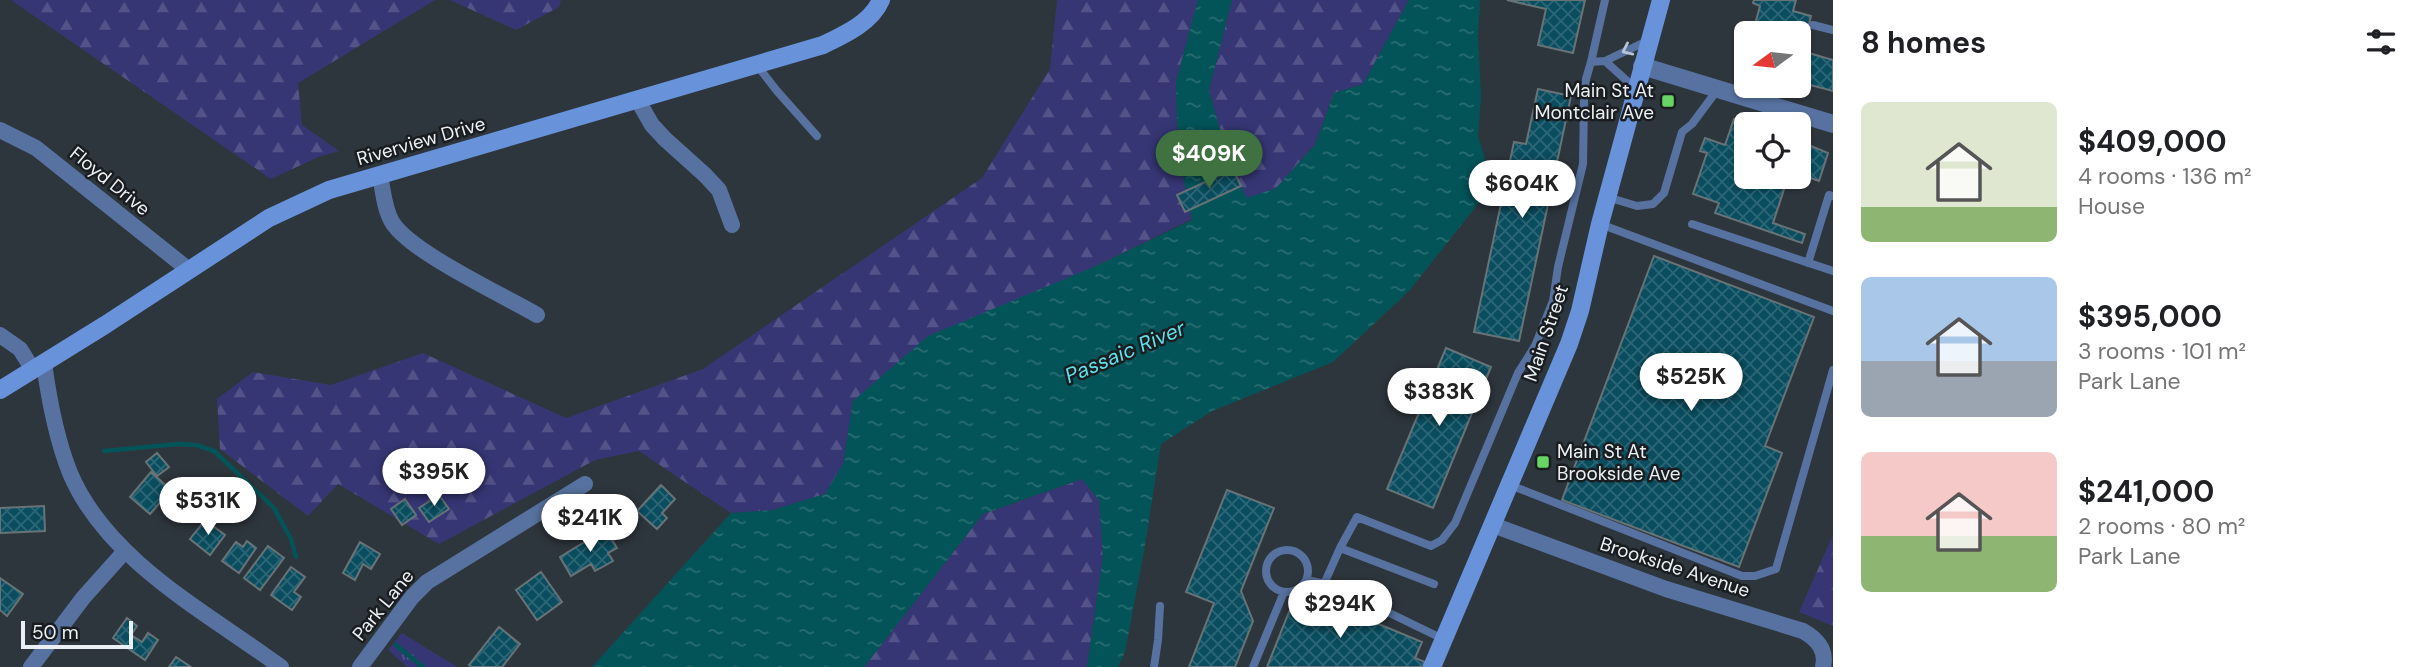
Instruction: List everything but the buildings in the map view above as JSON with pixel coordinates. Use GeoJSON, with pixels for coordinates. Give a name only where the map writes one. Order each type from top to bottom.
{"type":"FeatureCollection","features":[{"type":"Feature","properties":{"kind":"main road","name":"Riverview Drive"},"geometry":{"type":"LineString","coordinates":[[0,390],[269,218],[329,190],[823,45],[845,35],[863,22],[878,7],[881,0]]}},
{"type":"Feature","properties":{"kind":"main road","name":"Main Street"},"geometry":{"type":"LineString","coordinates":[[1432,667],[1569,344],[1580,311],[1607,197],[1661,0]]}},
{"type":"Feature","properties":{"kind":"street"},"geometry":{"type":"LineString","coordinates":[[1642,66],[1833,124]]}},
{"type":"Feature","properties":{"kind":"street"},"geometry":{"type":"LineString","coordinates":[[637,99],[652,124],[719,190],[732,225]]}},
{"type":"Feature","properties":{"kind":"street","name":"Floyd Drive"},"geometry":{"type":"LineString","coordinates":[[0,130],[43,154],[189,270]]}},
{"type":"Feature","properties":{"kind":"street"},"geometry":{"type":"LineString","coordinates":[[380,175],[387,211],[392,222],[414,245],[537,315]]}},
{"type":"Feature","properties":{"kind":"street"},"geometry":{"type":"LineString","coordinates":[[0,335],[20,349],[38,367],[70,472],[79,492],[104,529],[125,551],[172,589],[281,667]]}},
{"type":"Feature","properties":{"kind":"street","name":"Park Lane"},"geometry":{"type":"LineString","coordinates":[[360,667],[412,597],[428,582],[585,484]]}},
{"type":"Feature","properties":{"kind":"street","name":"Brookside Avenue"},"geometry":{"type":"LineString","coordinates":[[1493,525],[1666,589],[1803,631],[1812,636],[1822,648],[1825,655],[1823,667]]}},
{"type":"Feature","properties":{"kind":"street"},"geometry":{"type":"LineString","coordinates":[[32,667],[83,598],[125,551]]}},
{"type":"Feature","properties":{"kind":"lane"},"geometry":{"type":"LineString","coordinates":[[1324,584],[1357,517],[1431,546],[1442,540],[1455,523],[1513,386],[1535,346],[1553,301],[1558,267],[1583,164],[1586,79],[1605,0]]}},
{"type":"Feature","properties":{"kind":"lane"},"geometry":{"type":"LineString","coordinates":[[1813,24],[1833,30]]}},
{"type":"Feature","properties":{"kind":"lane"},"geometry":{"type":"LineString","coordinates":[[1591,62],[1605,61],[1650,40]]}},
{"type":"Feature","properties":{"kind":"lane"},"geometry":{"type":"LineString","coordinates":[[1605,61],[1636,89]]}},
{"type":"Feature","properties":{"kind":"lane"},"geometry":{"type":"LineString","coordinates":[[756,64],[776,91],[817,136]]}},
{"type":"Feature","properties":{"kind":"lane"},"geometry":{"type":"LineString","coordinates":[[1607,197],[1637,206],[1653,204],[1664,192],[1682,132],[1692,124],[1718,89]]}},
{"type":"Feature","properties":{"kind":"lane"},"geometry":{"type":"LineString","coordinates":[[1808,263],[1829,195],[1833,196]]}},
{"type":"Feature","properties":{"kind":"lane"},"geometry":{"type":"LineString","coordinates":[[1600,224],[1833,311]]}},
{"type":"Feature","properties":{"kind":"lane"},"geometry":{"type":"LineString","coordinates":[[1692,224],[1833,271]]}},
{"type":"Feature","properties":{"kind":"lane"},"geometry":{"type":"LineString","coordinates":[[1510,485],[1742,576],[1755,576],[1776,569],[1828,403],[1833,370]]}},
{"type":"Feature","properties":{"kind":"lane"},"geometry":{"type":"LineString","coordinates":[[1340,548],[1434,584]]}},
{"type":"Feature","properties":{"kind":"lane"},"geometry":{"type":"LineString","coordinates":[[1293,551],[1307,566],[1306,580],[1296,590],[1284,592],[1272,586],[1266,575],[1268,561],[1279,552],[1293,551]]}},
{"type":"Feature","properties":{"kind":"lane"},"geometry":{"type":"LineString","coordinates":[[1306,580],[1332,585],[1443,639]]}},
{"type":"Feature","properties":{"kind":"lane"},"geometry":{"type":"LineString","coordinates":[[1253,667],[1284,592]]}},
{"type":"Feature","properties":{"kind":"lane"},"geometry":{"type":"LineString","coordinates":[[1154,667],[1160,606]]}},
{"type":"Feature","properties":{"kind":"green space"},"geometry":{"type":"Polygon","coordinates":[[[11,0],[435,0],[298,83],[302,125],[339,151],[318,157],[271,179],[11,0]]]}},
{"type":"Feature","properties":{"kind":"green space"},"geometry":{"type":"Polygon","coordinates":[[[450,0],[561,0],[559,7],[516,30],[450,0]]]}},
{"type":"Feature","properties":{"kind":"green space"},"geometry":{"type":"Polygon","coordinates":[[[1057,0],[1198,0],[1176,82],[1178,151],[1192,219],[1096,266],[853,401],[843,465],[825,494],[773,510],[731,513],[639,451],[595,460],[439,544],[338,484],[308,516],[220,449],[217,399],[253,372],[331,385],[423,353],[566,418],[703,369],[982,178],[1050,69],[1057,0]]]}},
{"type":"Feature","properties":{"kind":"green space"},"geometry":{"type":"Polygon","coordinates":[[[1232,0],[1409,0],[1363,84],[1334,93],[1315,144],[1276,189],[1246,199],[1231,168],[1209,91],[1232,0]]]}},
{"type":"Feature","properties":{"kind":"green space"},"geometry":{"type":"Polygon","coordinates":[[[1082,479],[1099,500],[1103,556],[1087,667],[864,667],[983,514],[1082,479]]]}},
{"type":"Feature","properties":{"kind":"green space"},"geometry":{"type":"Polygon","coordinates":[[[1833,535],[1833,626],[1799,612],[1833,535]]]}},
{"type":"Feature","properties":{"kind":"green space"},"geometry":{"type":"Polygon","coordinates":[[[402,633],[457,667],[407,667],[388,650],[402,633]]]}},
{"type":"Feature","properties":{"kind":"water","name":"Passaic River"},"geometry":{"type":"Polygon","coordinates":[[[1198,0],[1232,0],[1209,91],[1231,168],[1247,198],[1276,188],[1315,145],[1334,93],[1363,84],[1409,0],[1480,0],[1478,37],[1481,96],[1478,136],[1493,185],[1409,291],[1333,362],[1212,411],[1161,444],[1125,652],[1118,667],[1087,667],[1103,556],[1099,500],[1082,479],[983,514],[864,667],[592,667],[731,513],[773,510],[825,494],[843,464],[853,401],[928,336],[1096,266],[1192,220],[1178,151],[1176,82],[1198,0]]]}},
{"type":"Feature","properties":{"kind":"waterway"},"geometry":{"type":"LineString","coordinates":[[104,451],[178,444],[196,445],[214,451],[274,508],[291,539],[296,557]]}},
{"type":"Feature","properties":{"kind":"waterway"},"geometry":{"type":"LineString","coordinates":[[396,645],[423,667]]}},
{"type":"Feature","properties":{"kind":"place","name":"Main St At Montclair Ave"},"geometry":{"type":"Point","coordinates":[1668,101]}},
{"type":"Feature","properties":{"kind":"place","name":"Main St At Brookside Ave"},"geometry":{"type":"Point","coordinates":[1543,462]}}]}
